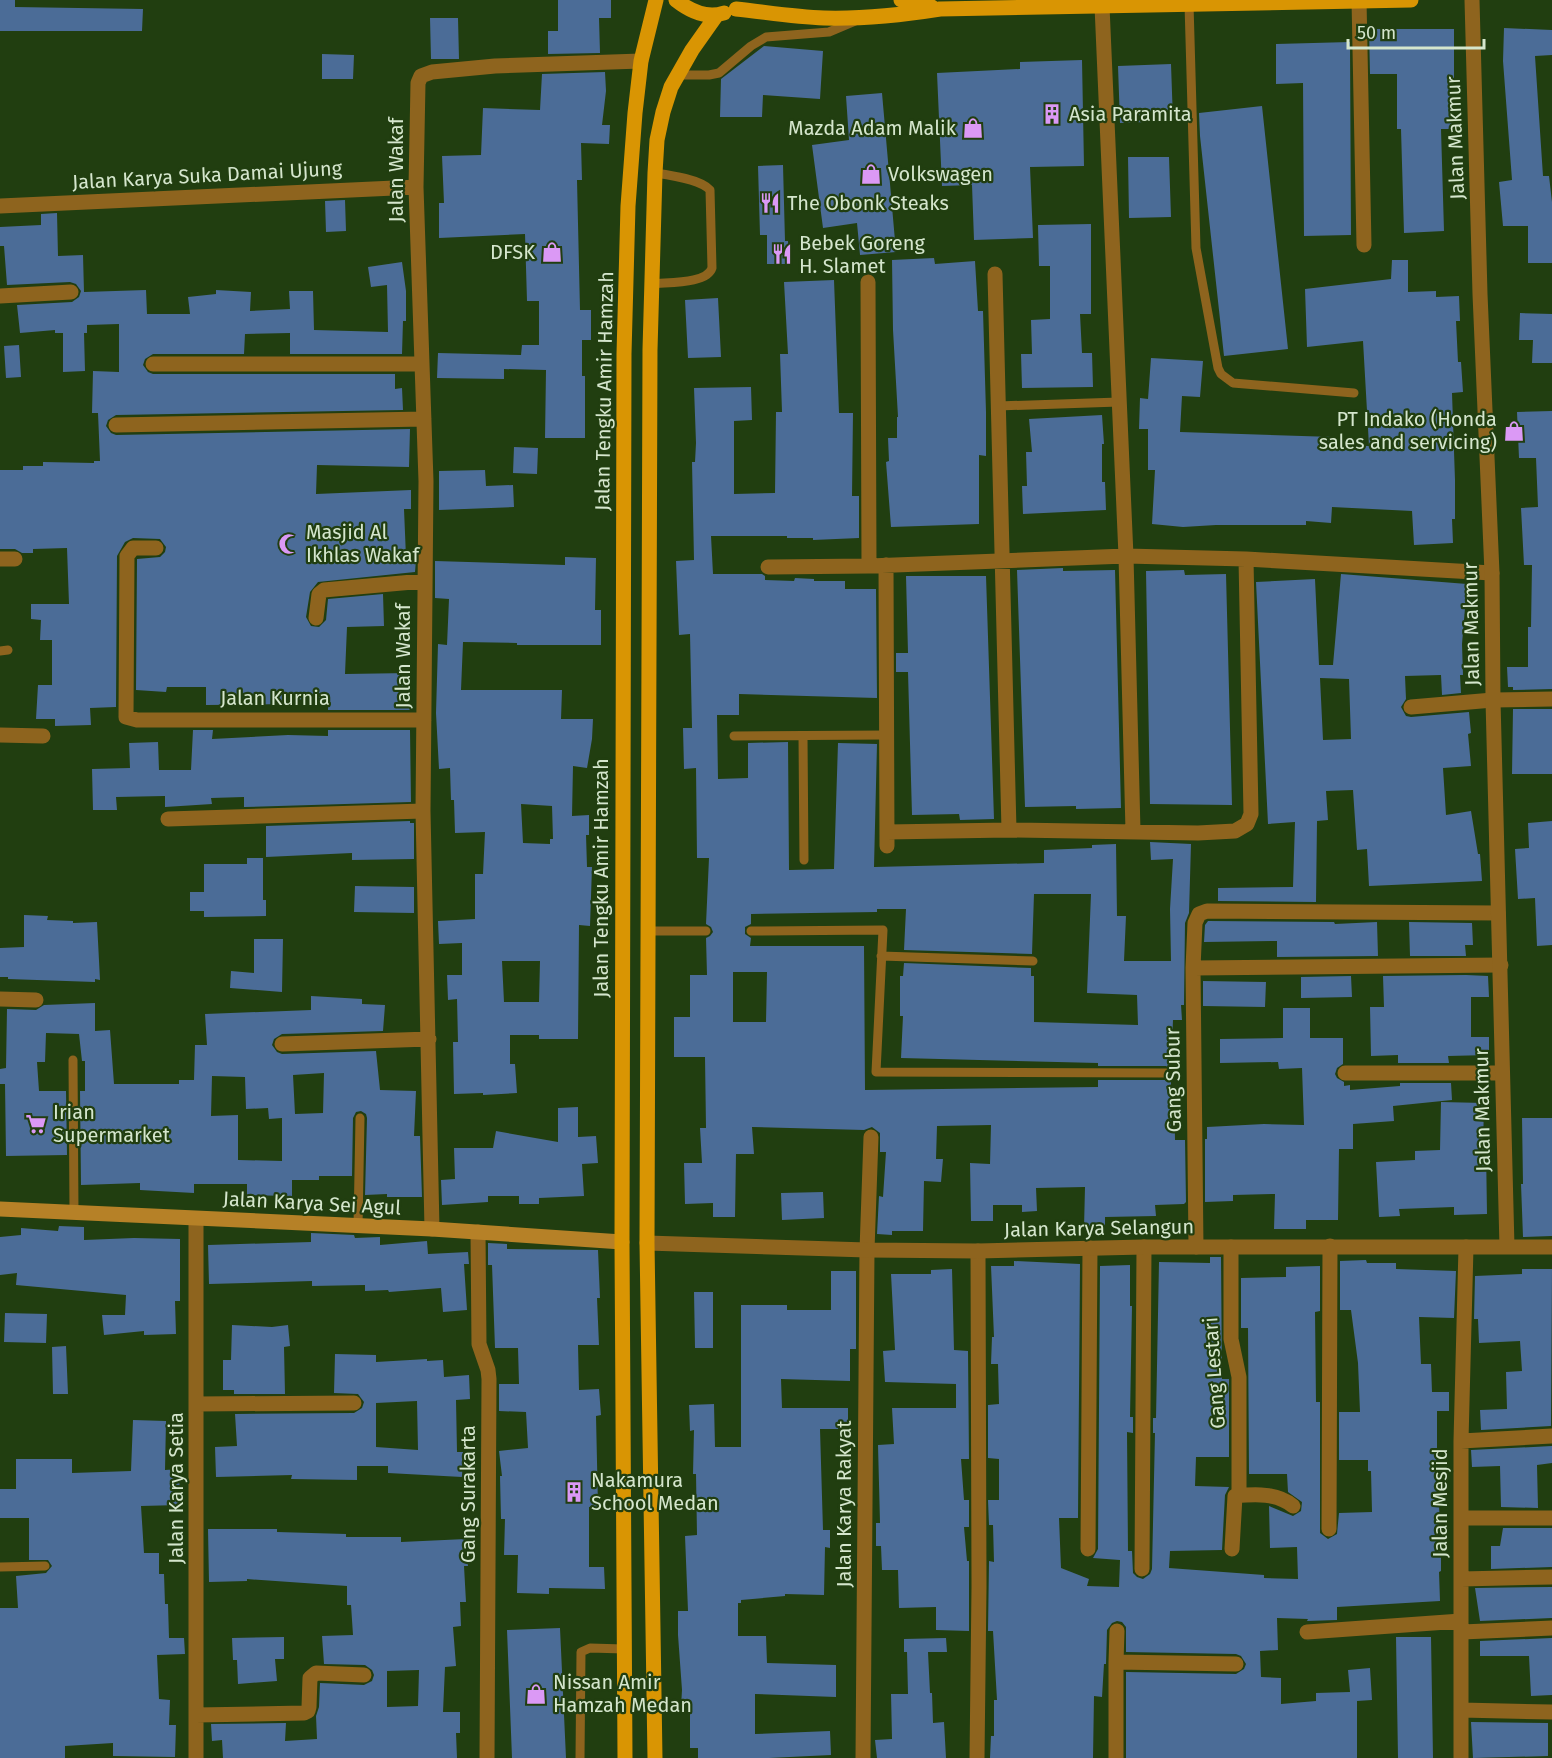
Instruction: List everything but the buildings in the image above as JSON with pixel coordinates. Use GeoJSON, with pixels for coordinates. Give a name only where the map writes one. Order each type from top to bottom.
{"type":"FeatureCollection","features":[{"type":"Feature","properties":{"kind":"main road","name":"Jalan Tengku Amir Hamzah"},"geometry":{"type":"LineString","coordinates":[[625,1758],[622,1242],[624,354],[628,206],[634,113],[641,61],[656,0]]}},
{"type":"Feature","properties":{"kind":"main road"},"geometry":{"type":"LineString","coordinates":[[676,0],[692,12],[716,16]]}},
{"type":"Feature","properties":{"kind":"main road"},"geometry":{"type":"LineString","coordinates":[[901,0],[940,9]]}},
{"type":"Feature","properties":{"kind":"main road"},"geometry":{"type":"LineString","coordinates":[[655,1758],[647,1243],[648,697],[652,284],[657,140],[663,112],[677,75],[716,16],[741,5],[823,18],[899,15],[974,4],[1084,3],[1102,6],[1411,0]]}},
{"type":"Feature","properties":{"kind":"main road"},"geometry":{"type":"LineString","coordinates":[[622,696],[648,697]]}},
{"type":"Feature","properties":{"kind":"main road","name":"Jalan Karya Sei Agul"},"geometry":{"type":"LineString","coordinates":[[0,1209],[432,1229],[622,1242]]}},
{"type":"Feature","properties":{"kind":"street"},"geometry":{"type":"LineString","coordinates":[[1359,0],[1364,245]]}},
{"type":"Feature","properties":{"kind":"street","name":"Jalan Makmur"},"geometry":{"type":"LineString","coordinates":[[1472,0],[1480,294],[1492,573],[1493,700],[1507,1247]]}},
{"type":"Feature","properties":{"kind":"street"},"geometry":{"type":"LineString","coordinates":[[1102,6],[1126,556],[1133,831]]}},
{"type":"Feature","properties":{"kind":"street","name":"Jalan Wakaf"},"geometry":{"type":"LineString","coordinates":[[432,1229],[423,811],[426,481],[416,187],[418,83],[421,76],[432,72],[495,66],[641,61]]}},
{"type":"Feature","properties":{"kind":"street","name":"Jalan Karya Suka Damai Ujung"},"geometry":{"type":"LineString","coordinates":[[0,206],[416,187]]}},
{"type":"Feature","properties":{"kind":"street"},"geometry":{"type":"LineString","coordinates":[[995,274],[1009,830]]}},
{"type":"Feature","properties":{"kind":"street"},"geometry":{"type":"LineString","coordinates":[[868,282],[869,566]]}},
{"type":"Feature","properties":{"kind":"street"},"geometry":{"type":"LineString","coordinates":[[0,296],[71,292]]}},
{"type":"Feature","properties":{"kind":"street"},"geometry":{"type":"LineString","coordinates":[[153,364],[422,364]]}},
{"type":"Feature","properties":{"kind":"street"},"geometry":{"type":"LineString","coordinates":[[116,425],[424,419]]}},
{"type":"Feature","properties":{"kind":"street","name":"Jalan Kurnia"},"geometry":{"type":"LineString","coordinates":[[156,548],[133,548],[127,556],[126,717],[137,720],[424,720]]}},
{"type":"Feature","properties":{"kind":"street"},"geometry":{"type":"LineString","coordinates":[[768,567],[869,566],[1126,556],[1246,559],[1492,573]]}},
{"type":"Feature","properties":{"kind":"street"},"geometry":{"type":"LineString","coordinates":[[886,564],[887,839],[1009,830],[1198,833],[1235,831],[1246,824],[1250,819],[1246,559]]}},
{"type":"Feature","properties":{"kind":"street"},"geometry":{"type":"LineString","coordinates":[[316,618],[320,594],[324,590],[424,581]]}},
{"type":"Feature","properties":{"kind":"street"},"geometry":{"type":"LineString","coordinates":[[1411,707],[1493,700],[1552,699]]}},
{"type":"Feature","properties":{"kind":"street"},"geometry":{"type":"LineString","coordinates":[[0,735],[43,736]]}},
{"type":"Feature","properties":{"kind":"street"},"geometry":{"type":"LineString","coordinates":[[168,819],[423,811]]}},
{"type":"Feature","properties":{"kind":"street","name":"Gang Subur"},"geometry":{"type":"LineString","coordinates":[[1196,1247],[1193,968],[1195,923],[1199,914],[1208,911],[1498,913]]}},
{"type":"Feature","properties":{"kind":"street"},"geometry":{"type":"LineString","coordinates":[[1193,968],[1501,965]]}},
{"type":"Feature","properties":{"kind":"street"},"geometry":{"type":"LineString","coordinates":[[0,999],[36,1000]]}},
{"type":"Feature","properties":{"kind":"street"},"geometry":{"type":"LineString","coordinates":[[282,1044],[429,1039]]}},
{"type":"Feature","properties":{"kind":"street"},"geometry":{"type":"LineString","coordinates":[[1345,1073],[1502,1073]]}},
{"type":"Feature","properties":{"kind":"street","name":"Jalan Karya Rakyat"},"geometry":{"type":"LineString","coordinates":[[863,1758],[867,1250],[871,1137]]}},
{"type":"Feature","properties":{"kind":"street","name":"Jalan Karya Setia"},"geometry":{"type":"LineString","coordinates":[[196,1219],[196,1758]]}},
{"type":"Feature","properties":{"kind":"street","name":"Gang Surakarta"},"geometry":{"type":"LineString","coordinates":[[478,1232],[478,1344],[489,1379],[487,1758]]}},
{"type":"Feature","properties":{"kind":"street","name":"Jalan Karya Selangun"},"geometry":{"type":"LineString","coordinates":[[647,1243],[978,1251],[1144,1247],[1552,1246]]}},
{"type":"Feature","properties":{"kind":"street"},"geometry":{"type":"LineString","coordinates":[[1329,1530],[1330,1246]]}},
{"type":"Feature","properties":{"kind":"street"},"geometry":{"type":"LineString","coordinates":[[1142,1569],[1144,1247]]}},
{"type":"Feature","properties":{"kind":"street","name":"Gang Lestari"},"geometry":{"type":"LineString","coordinates":[[1231,1247],[1231,1339],[1239,1377],[1239,1496],[1234,1498],[1232,1549]]}},
{"type":"Feature","properties":{"kind":"street","name":"Jalan Mesjid"},"geometry":{"type":"LineString","coordinates":[[1461,1758],[1461,1441],[1466,1247]]}},
{"type":"Feature","properties":{"kind":"street"},"geometry":{"type":"LineString","coordinates":[[1088,1549],[1090,1248]]}},
{"type":"Feature","properties":{"kind":"street"},"geometry":{"type":"LineString","coordinates":[[976,1758],[980,1587],[978,1251]]}},
{"type":"Feature","properties":{"kind":"street"},"geometry":{"type":"LineString","coordinates":[[197,1404],[354,1403]]}},
{"type":"Feature","properties":{"kind":"street"},"geometry":{"type":"LineString","coordinates":[[1461,1441],[1552,1436]]}},
{"type":"Feature","properties":{"kind":"street"},"geometry":{"type":"LineString","coordinates":[[1239,1496],[1274,1496],[1284,1498],[1293,1506]]}},
{"type":"Feature","properties":{"kind":"street"},"geometry":{"type":"LineString","coordinates":[[1461,1518],[1552,1518]]}},
{"type":"Feature","properties":{"kind":"street"},"geometry":{"type":"LineString","coordinates":[[1461,1579],[1552,1578]]}},
{"type":"Feature","properties":{"kind":"street"},"geometry":{"type":"LineString","coordinates":[[1307,1632],[1462,1626],[1552,1628]]}},
{"type":"Feature","properties":{"kind":"street"},"geometry":{"type":"LineString","coordinates":[[1116,1758],[1117,1630]]}},
{"type":"Feature","properties":{"kind":"street"},"geometry":{"type":"LineString","coordinates":[[1116,1662],[1236,1664]]}},
{"type":"Feature","properties":{"kind":"street"},"geometry":{"type":"LineString","coordinates":[[196,1715],[304,1713],[309,1707],[312,1675],[316,1673],[364,1675]]}},
{"type":"Feature","properties":{"kind":"street"},"geometry":{"type":"LineString","coordinates":[[1461,1710],[1552,1712]]}},
{"type":"Feature","properties":{"kind":"lane"},"geometry":{"type":"LineString","coordinates":[[1189,4],[1196,248],[1218,368],[1221,374],[1233,383],[1354,393]]}},
{"type":"Feature","properties":{"kind":"lane"},"geometry":{"type":"LineString","coordinates":[[677,75],[718,73],[766,37],[829,32],[862,17]]}},
{"type":"Feature","properties":{"kind":"lane"},"geometry":{"type":"LineString","coordinates":[[652,284],[702,279],[711,273],[712,268],[710,190],[703,184],[673,175],[655,173]]}},
{"type":"Feature","properties":{"kind":"lane"},"geometry":{"type":"LineString","coordinates":[[998,406],[1119,402]]}},
{"type":"Feature","properties":{"kind":"lane"},"geometry":{"type":"LineString","coordinates":[[735,736],[887,735]]}},
{"type":"Feature","properties":{"kind":"lane"},"geometry":{"type":"LineString","coordinates":[[803,736],[804,860]]}},
{"type":"Feature","properties":{"kind":"lane"},"geometry":{"type":"LineString","coordinates":[[751,931],[883,930],[876,1072],[1166,1073]]}},
{"type":"Feature","properties":{"kind":"lane"},"geometry":{"type":"LineString","coordinates":[[649,931],[706,931]]}},
{"type":"Feature","properties":{"kind":"lane"},"geometry":{"type":"LineString","coordinates":[[881,956],[1033,961]]}},
{"type":"Feature","properties":{"kind":"lane"},"geometry":{"type":"LineString","coordinates":[[73,1060],[74,1213]]}},
{"type":"Feature","properties":{"kind":"lane"},"geometry":{"type":"LineString","coordinates":[[358,1226],[360,1118]]}},
{"type":"Feature","properties":{"kind":"lane"},"geometry":{"type":"LineString","coordinates":[[0,1567],[45,1566]]}},
{"type":"Feature","properties":{"kind":"lane"},"geometry":{"type":"LineString","coordinates":[[580,1758],[581,1652],[590,1648],[624,1649]]}},
{"type":"Feature","properties":{"kind":"place","name":"Asia Paramita"},"geometry":{"type":"Point","coordinates":[1052,114]}},
{"type":"Feature","properties":{"kind":"place","name":"Mazda Adam Malik"},"geometry":{"type":"Point","coordinates":[973,128]}},
{"type":"Feature","properties":{"kind":"place","name":"Volkswagen"},"geometry":{"type":"Point","coordinates":[871,174]}},
{"type":"Feature","properties":{"kind":"place","name":"The Obonk Steaks"},"geometry":{"type":"Point","coordinates":[770,203]}},
{"type":"Feature","properties":{"kind":"place","name":"DFSK"},"geometry":{"type":"Point","coordinates":[552,252]}},
{"type":"Feature","properties":{"kind":"place","name":"Bebek Goreng H. Slamet"},"geometry":{"type":"Point","coordinates":[782,254]}},
{"type":"Feature","properties":{"kind":"place","name":"PT Indako (Honda sales and servicing)"},"geometry":{"type":"Point","coordinates":[1514,431]}},
{"type":"Feature","properties":{"kind":"place","name":"Masjid Al Ikhlas Wakaf"},"geometry":{"type":"Point","coordinates":[289,544]}},
{"type":"Feature","properties":{"kind":"place","name":"Irian Supermarket"},"geometry":{"type":"Point","coordinates":[36,1124]}},
{"type":"Feature","properties":{"kind":"place","name":"Nakamura School Medan"},"geometry":{"type":"Point","coordinates":[574,1492]}},
{"type":"Feature","properties":{"kind":"place","name":"Nissan Amir Hamzah Medan"},"geometry":{"type":"Point","coordinates":[536,1694]}}]}
